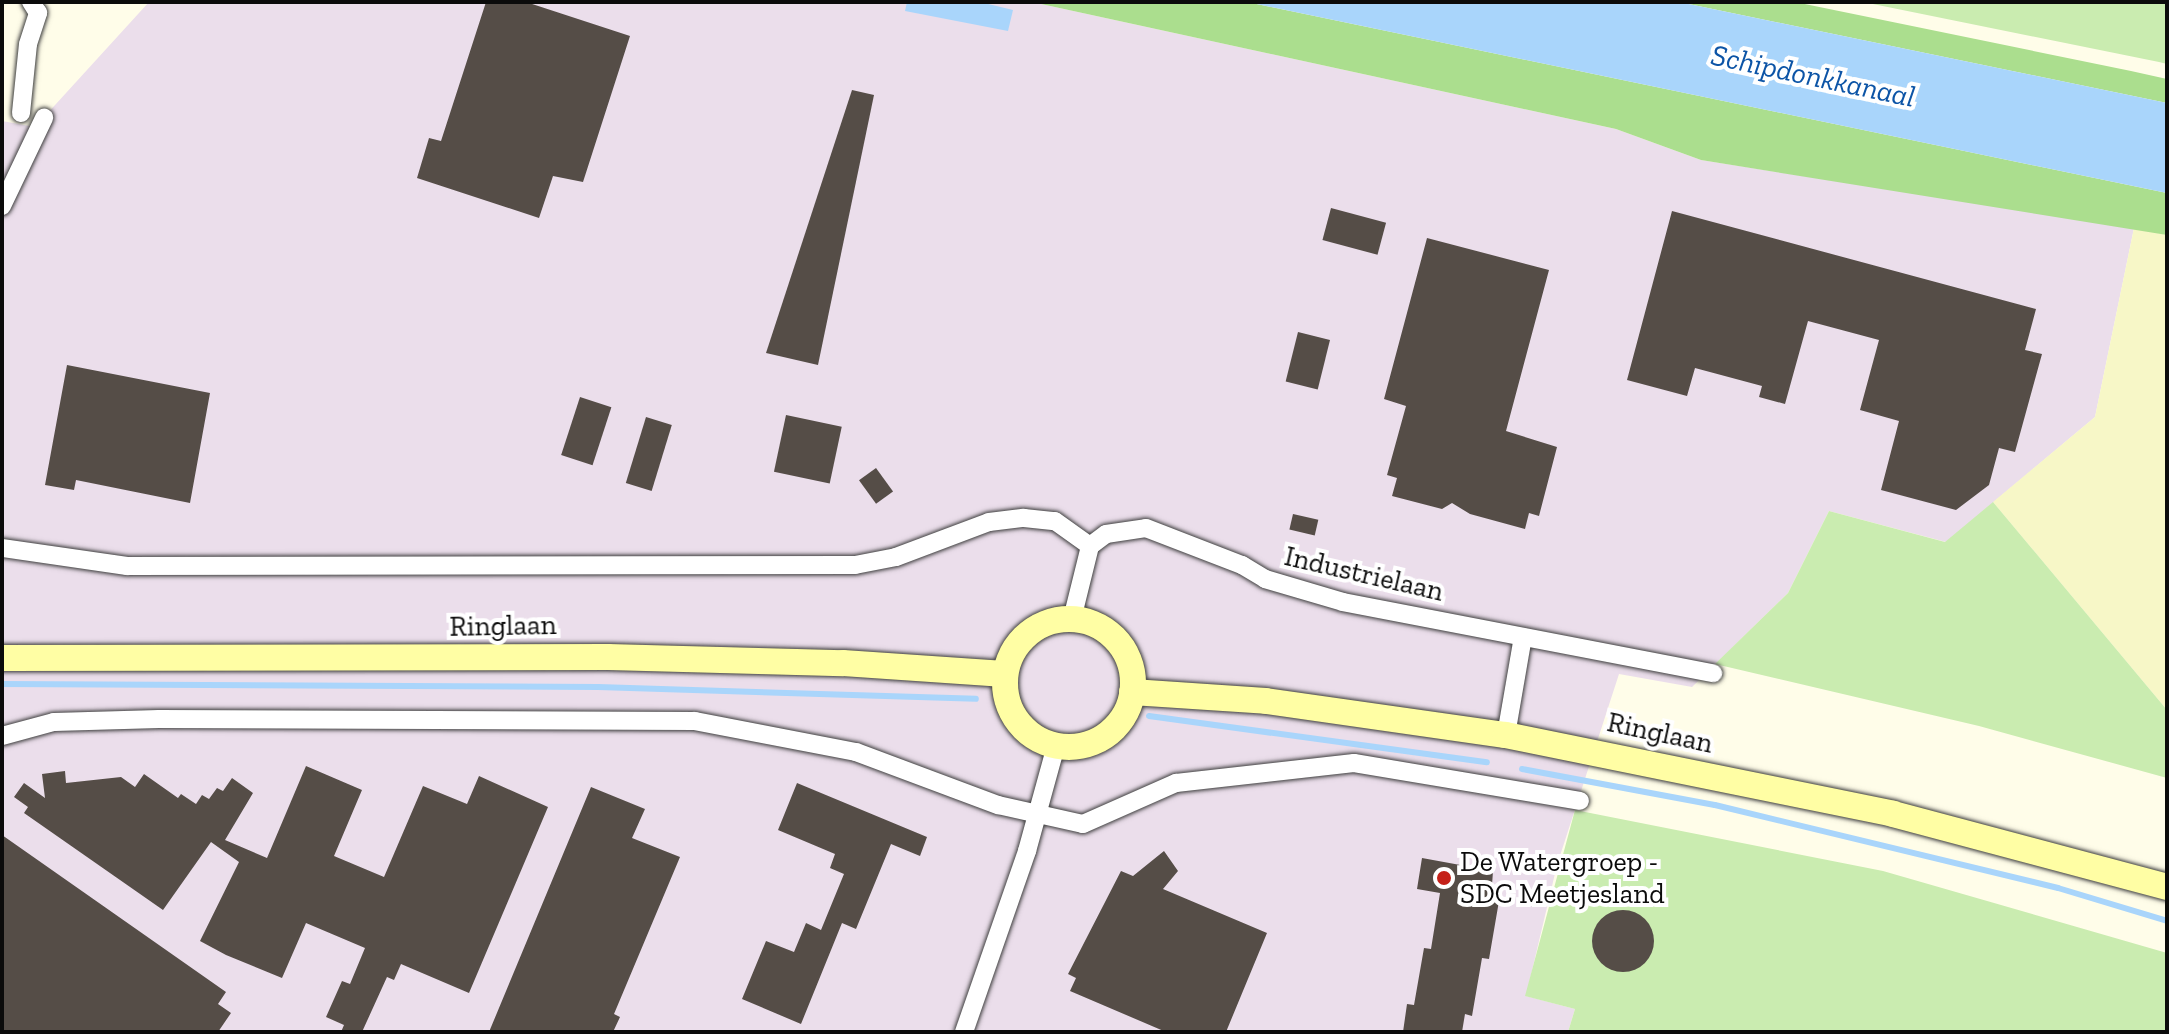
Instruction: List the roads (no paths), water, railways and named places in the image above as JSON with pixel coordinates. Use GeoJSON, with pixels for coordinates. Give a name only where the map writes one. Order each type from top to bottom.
{"type":"FeatureCollection","features":[{"type":"Feature","properties":{"kind":"main road"},"geometry":{"type":"LineString","coordinates":[[1072,619],[1103,629],[1117,640],[1127,658],[1132,692],[1115,727],[1101,738],[1056,746],[1036,738],[1019,723],[1007,702],[1005,674],[1028,634],[1054,621],[1072,619]]}},
{"type":"Feature","properties":{"kind":"main road","name":"Ringlaan"},"geometry":{"type":"LineString","coordinates":[[2,658],[608,657],[843,663],[1005,674]]}},
{"type":"Feature","properties":{"kind":"main road","name":"Ringlaan"},"geometry":{"type":"LineString","coordinates":[[1132,692],[1266,701],[1506,735],[1893,814],[2167,887]]}},
{"type":"Feature","properties":{"kind":"street"},"geometry":{"type":"LineString","coordinates":[[21,113],[28,44],[38,13],[31,2]]}},
{"type":"Feature","properties":{"kind":"street"},"geometry":{"type":"LineString","coordinates":[[2,206],[44,118]]}},
{"type":"Feature","properties":{"kind":"street"},"geometry":{"type":"LineString","coordinates":[[2,548],[127,566],[855,565],[896,557],[989,522],[1024,518],[1055,521],[1090,546],[1072,619]]}},
{"type":"Feature","properties":{"kind":"street","name":"Industrielaan"},"geometry":{"type":"LineString","coordinates":[[1090,546],[1106,534],[1146,528],[1242,565],[1265,579],[1343,602],[1713,673]]}},
{"type":"Feature","properties":{"kind":"street"},"geometry":{"type":"LineString","coordinates":[[1506,735],[1523,637]]}},
{"type":"Feature","properties":{"kind":"street"},"geometry":{"type":"LineString","coordinates":[[2,736],[54,722],[159,719],[539,717],[729,724],[856,752],[1037,816],[1083,824],[1176,783],[1354,763],[1580,801]]}},
{"type":"Feature","properties":{"kind":"street"},"geometry":{"type":"LineString","coordinates":[[964,1032],[1037,816],[1056,746]]}},
{"type":"Feature","properties":{"kind":"water"},"geometry":{"type":"Polygon","coordinates":[[[907,2],[980,2],[1013,10],[1008,31],[905,11],[907,2]]]}},
{"type":"Feature","properties":{"kind":"water","name":"Schipdonkkanaal"},"geometry":{"type":"Polygon","coordinates":[[[1247,2],[1679,2],[2167,103],[2167,193],[1247,2]]]}},
{"type":"Feature","properties":{"kind":"waterway"},"geometry":{"type":"LineString","coordinates":[[2,684],[598,687],[976,699]]}},
{"type":"Feature","properties":{"kind":"waterway"},"geometry":{"type":"LineString","coordinates":[[1149,716],[1487,762]]}},
{"type":"Feature","properties":{"kind":"waterway"},"geometry":{"type":"LineString","coordinates":[[1522,769],[1715,805],[2058,888],[2167,921]]}},
{"type":"Feature","properties":{"kind":"place","name":"De Watergroep - SDC Meetjesland"},"geometry":{"type":"Point","coordinates":[1444,878]}}]}
